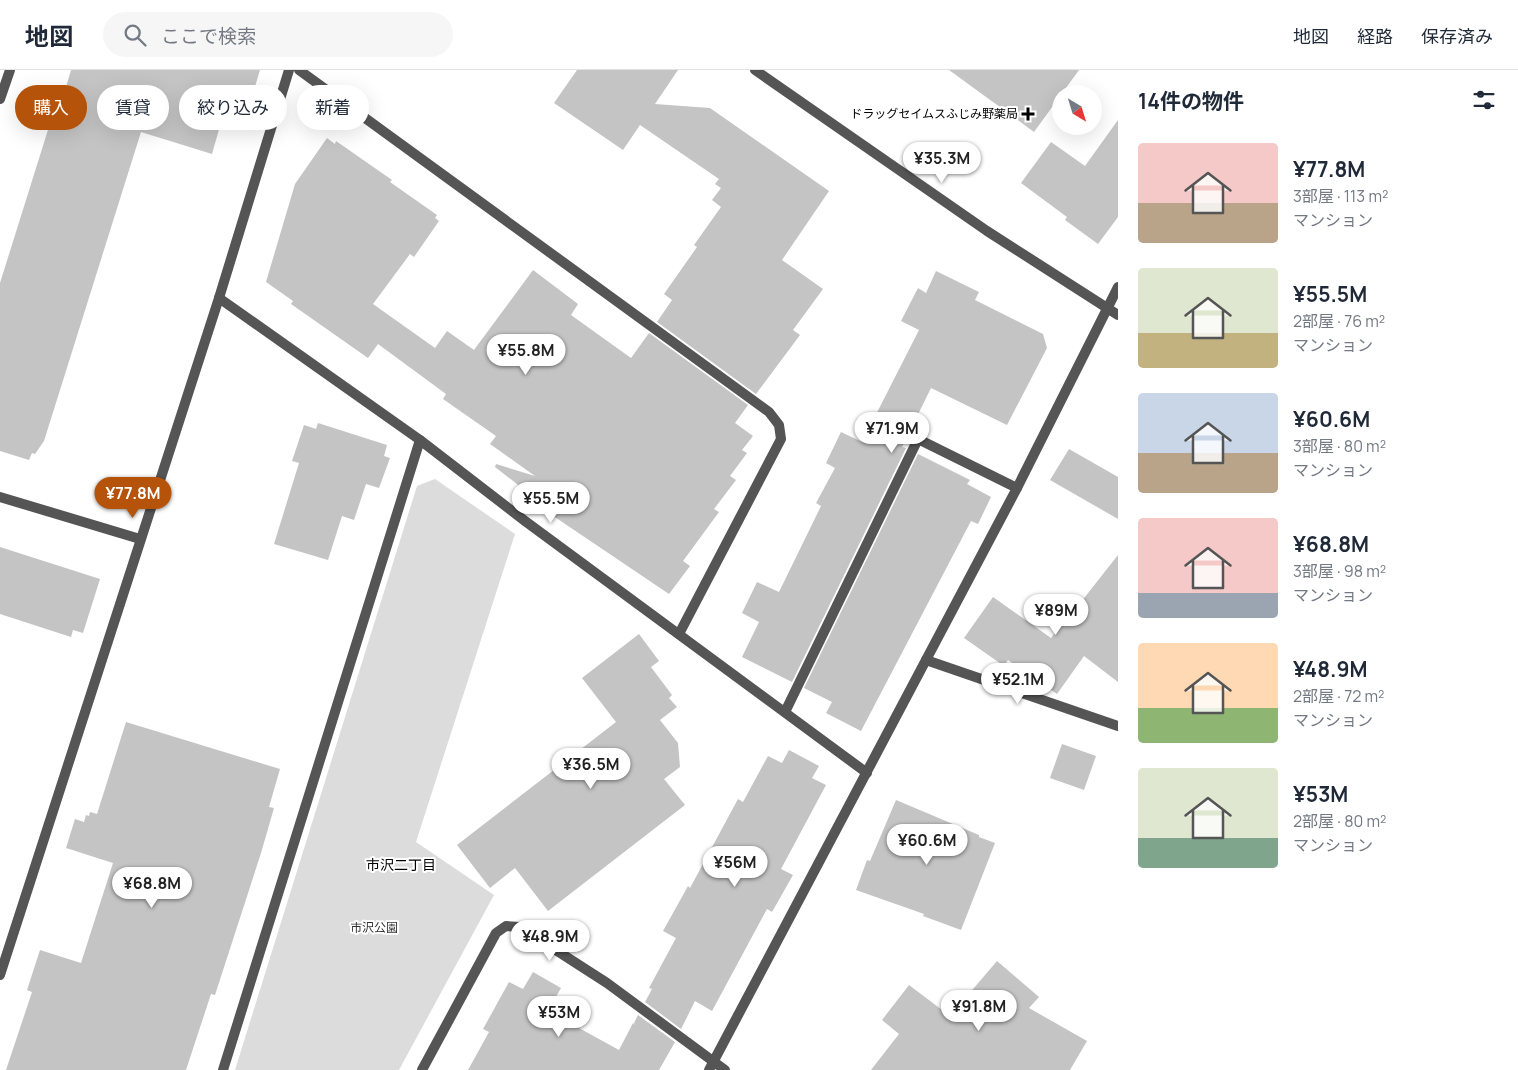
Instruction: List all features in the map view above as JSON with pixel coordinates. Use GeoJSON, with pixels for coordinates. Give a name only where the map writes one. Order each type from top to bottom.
{"type":"FeatureCollection","features":[{"type":"Feature","properties":{"kind":"street"},"geometry":{"type":"LineString","coordinates":[[0,100],[10,70]]}},
{"type":"Feature","properties":{"kind":"street"},"geometry":{"type":"LineString","coordinates":[[0,975],[219,298],[289,70]]}},
{"type":"Feature","properties":{"kind":"street"},"geometry":{"type":"LineString","coordinates":[[299,70],[769,412],[779,425],[781,439],[679,634]]}},
{"type":"Feature","properties":{"kind":"street"},"geometry":{"type":"LineString","coordinates":[[755,70],[768,74],[987,231],[1118,315]]}},
{"type":"Feature","properties":{"kind":"street"},"geometry":{"type":"LineString","coordinates":[[711,1066],[1017,488],[1118,287]]}},
{"type":"Feature","properties":{"kind":"street"},"geometry":{"type":"LineString","coordinates":[[219,298],[420,440],[525,521],[867,773]]}},
{"type":"Feature","properties":{"kind":"street"},"geometry":{"type":"LineString","coordinates":[[785,712],[918,439],[1017,488]]}},
{"type":"Feature","properties":{"kind":"street"},"geometry":{"type":"LineString","coordinates":[[223,1070],[420,440]]}},
{"type":"Feature","properties":{"kind":"street"},"geometry":{"type":"LineString","coordinates":[[0,497],[140,540]]}},
{"type":"Feature","properties":{"kind":"street"},"geometry":{"type":"LineString","coordinates":[[926,660],[1118,726]]}},
{"type":"Feature","properties":{"kind":"street"},"geometry":{"type":"LineString","coordinates":[[422,1070],[496,933],[506,926],[520,927],[607,983],[711,1066],[725,1070]]}},
{"type":"Feature","properties":{"kind":"green space","name":"市沢公園"},"geometry":{"type":"Polygon","coordinates":[[[435,479],[515,534],[416,842],[494,895],[399,1070],[235,1070],[417,486],[435,479]]]}},
{"type":"Feature","properties":{"kind":"building"},"geometry":{"type":"Polygon","coordinates":[[[71,70],[260,70],[256,85],[179,85],[179,130],[219,130],[212,154],[141,132],[44,441],[35,454],[32,453],[29,460],[0,451],[0,283],[48,130],[87,130],[87,85],[67,85],[71,70]]]}},
{"type":"Feature","properties":{"kind":"building"},"geometry":{"type":"Polygon","coordinates":[[[577,70],[678,70],[655,104],[710,108],[829,191],[782,260],[823,289],[793,330],[800,335],[756,394],[657,322],[672,300],[664,294],[697,247],[694,245],[721,207],[712,200],[721,188],[715,184],[719,179],[640,125],[623,150],[554,103],[577,70]]]}},
{"type":"Feature","properties":{"kind":"building","name":"ドラッグセイムスふじみ野薬局"},"geometry":{"type":"Polygon","coordinates":[[[949,70],[1079,70],[1068,85],[1052,85],[1052,107],[1034,132],[949,70]]]}},
{"type":"Feature","properties":{"kind":"building"},"geometry":{"type":"Polygon","coordinates":[[[1118,120],[1118,217],[1098,244],[1065,220],[1067,217],[1021,183],[1051,142],[1085,166],[1118,120]]]}},
{"type":"Feature","properties":{"kind":"building"},"geometry":{"type":"Polygon","coordinates":[[[327,138],[335,144],[336,141],[392,180],[390,182],[437,215],[435,218],[439,221],[414,257],[410,254],[373,304],[435,348],[447,331],[474,350],[533,270],[578,304],[571,315],[631,358],[649,333],[748,405],[735,423],[753,436],[742,450],[747,453],[730,476],[736,480],[714,509],[719,512],[683,561],[690,566],[669,594],[537,505],[540,502],[495,467],[496,464],[535,476],[490,444],[496,436],[443,399],[446,394],[378,344],[368,358],[291,304],[293,301],[266,282],[295,184],[327,138]]]}},
{"type":"Feature","properties":{"kind":"building"},"geometry":{"type":"Polygon","coordinates":[[[936,271],[979,292],[975,300],[1043,334],[1047,348],[1007,425],[931,388],[902,447],[906,448],[792,682],[742,657],[759,622],[742,613],[757,582],[779,592],[821,506],[816,503],[835,468],[826,463],[841,432],[862,442],[919,330],[901,321],[918,288],[926,293],[936,271]]]}},
{"type":"Feature","properties":{"kind":"building"},"geometry":{"type":"Polygon","coordinates":[[[318,423],[387,445],[384,456],[390,458],[379,488],[366,484],[354,520],[342,516],[328,560],[274,544],[299,463],[292,461],[304,425],[316,429],[318,423]]]}},
{"type":"Feature","properties":{"kind":"building"},"geometry":{"type":"Polygon","coordinates":[[[1069,449],[1118,477],[1118,519],[1050,480],[1069,449]]]}},
{"type":"Feature","properties":{"kind":"building"},"geometry":{"type":"Polygon","coordinates":[[[918,454],[970,480],[967,484],[991,497],[978,524],[971,521],[861,731],[826,713],[832,702],[804,688],[918,454]]]}},
{"type":"Feature","properties":{"kind":"building"},"geometry":{"type":"Polygon","coordinates":[[[0,547],[100,579],[83,633],[73,630],[71,637],[0,614],[0,547]]]}},
{"type":"Feature","properties":{"kind":"building"},"geometry":{"type":"Polygon","coordinates":[[[1118,555],[1118,682],[1084,656],[1057,694],[1008,660],[1004,666],[964,638],[993,597],[1051,638],[1118,555]]]}},
{"type":"Feature","properties":{"kind":"building"},"geometry":{"type":"Polygon","coordinates":[[[639,634],[659,661],[651,667],[672,695],[669,698],[677,707],[660,720],[678,743],[680,767],[664,779],[685,805],[548,911],[515,868],[490,888],[457,845],[616,722],[582,678],[639,634]]]}},
{"type":"Feature","properties":{"kind":"building"},"geometry":{"type":"Polygon","coordinates":[[[126,722],[280,769],[269,807],[274,808],[215,995],[211,994],[186,1070],[6,1070],[32,992],[27,990],[40,950],[81,963],[113,863],[66,848],[75,819],[84,822],[86,815],[89,816],[90,812],[97,814],[126,722]]]}},
{"type":"Feature","properties":{"kind":"building"},"geometry":{"type":"Polygon","coordinates":[[[1062,744],[1096,756],[1084,790],[1050,778],[1062,744]]]}},
{"type":"Feature","properties":{"kind":"building"},"geometry":{"type":"Polygon","coordinates":[[[789,750],[819,766],[812,778],[826,785],[781,869],[793,875],[772,912],[767,909],[712,1011],[695,1001],[681,1029],[645,1002],[652,989],[649,988],[676,938],[663,931],[688,886],[690,888],[738,799],[743,802],[768,756],[782,763],[789,750]]]}},
{"type":"Feature","properties":{"kind":"building"},"geometry":{"type":"Polygon","coordinates":[[[896,800],[995,843],[961,930],[923,916],[924,914],[856,890],[867,860],[870,861],[896,800]]]}},
{"type":"Feature","properties":{"kind":"building"},"geometry":{"type":"Polygon","coordinates":[[[997,961],[1039,997],[1029,1008],[1087,1041],[1070,1070],[871,1070],[899,1034],[882,1020],[909,985],[950,1016],[997,961]]]}},
{"type":"Feature","properties":{"kind":"building"},"geometry":{"type":"Polygon","coordinates":[[[533,972],[561,988],[548,1011],[619,1050],[633,1023],[635,1025],[634,1023],[638,1015],[675,1042],[659,1070],[468,1070],[489,1032],[483,1029],[509,982],[523,989],[533,972]]]}},
{"type":"Feature","properties":{"kind":"place","name":"ドラッグセイムスふじみ野薬局"},"geometry":{"type":"Point","coordinates":[1028,114]}},
{"type":"Feature","properties":{"kind":"district","name":"市沢二丁目"},"geometry":{"type":"Point","coordinates":[401,865]}}]}
